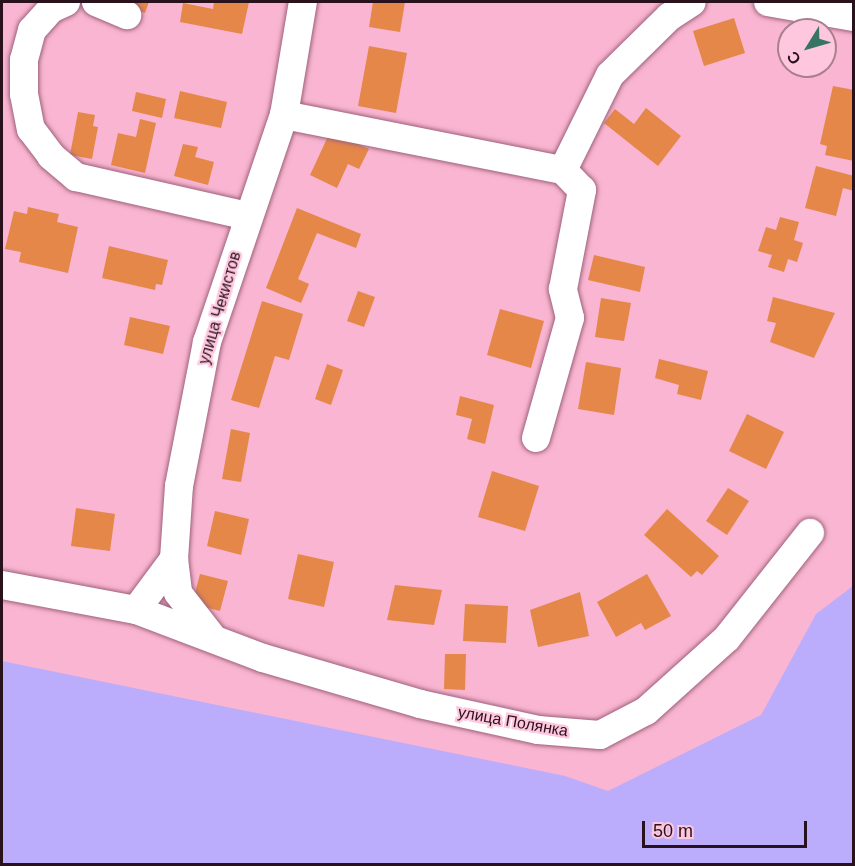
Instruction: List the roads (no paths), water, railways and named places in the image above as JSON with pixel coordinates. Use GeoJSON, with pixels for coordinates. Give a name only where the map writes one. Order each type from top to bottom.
{"type":"FeatureCollection","features":[{"type":"Feature","properties":{"kind":"street"},"geometry":{"type":"LineString","coordinates":[[66,2],[51,9],[32,30],[24,60],[24,93],[31,129],[51,156],[76,177],[248,216]]}},
{"type":"Feature","properties":{"kind":"street"},"geometry":{"type":"LineString","coordinates":[[96,2],[127,15]]}},
{"type":"Feature","properties":{"kind":"street","name":"улица Чекистов"},"geometry":{"type":"LineString","coordinates":[[214,640],[178,593],[174,560],[179,486],[207,342],[284,115],[303,2]]}},
{"type":"Feature","properties":{"kind":"street"},"geometry":{"type":"LineString","coordinates":[[563,170],[610,75],[669,17],[692,2]]}},
{"type":"Feature","properties":{"kind":"street"},"geometry":{"type":"LineString","coordinates":[[768,2],[854,16]]}},
{"type":"Feature","properties":{"kind":"street"},"geometry":{"type":"LineString","coordinates":[[284,115],[563,170],[582,189],[563,289],[570,318],[536,438]]}},
{"type":"Feature","properties":{"kind":"street","name":"улица Полянка"},"geometry":{"type":"LineString","coordinates":[[2,585],[136,610],[214,640],[420,704],[538,730],[600,735],[646,711],[727,638],[810,534]]}},
{"type":"Feature","properties":{"kind":"street"},"geometry":{"type":"LineString","coordinates":[[136,610],[174,560]]}}]}
